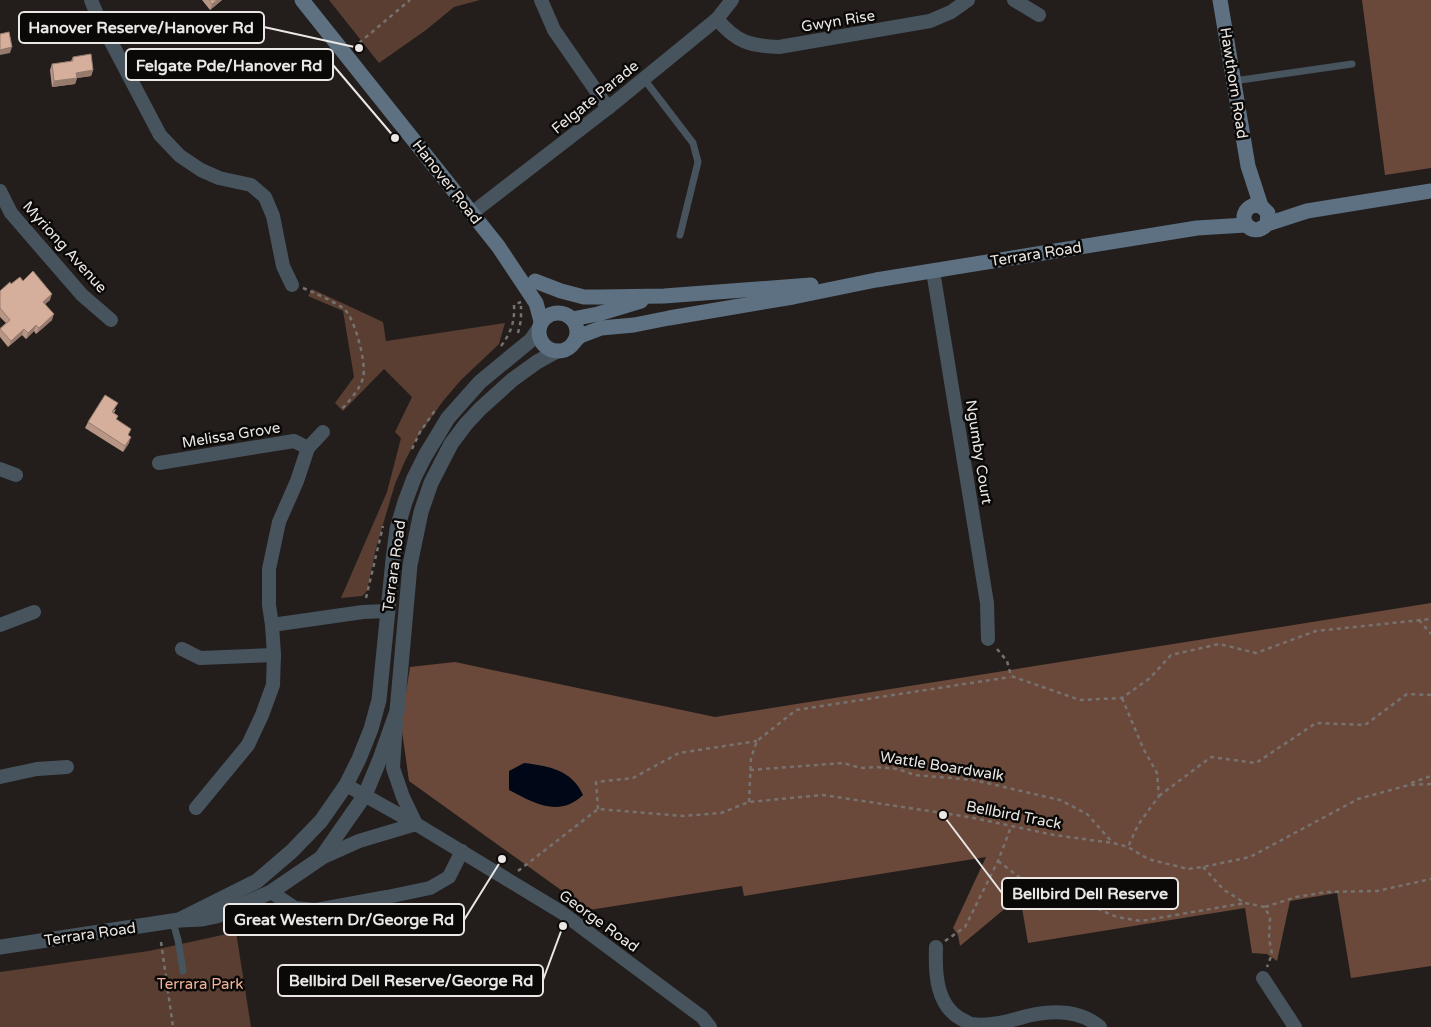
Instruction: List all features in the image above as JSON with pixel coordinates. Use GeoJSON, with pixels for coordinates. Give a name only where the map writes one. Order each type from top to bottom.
{"type":"FeatureCollection","features":[{"type":"Feature","properties":{"kind":"main road","name":"Hanover Road"},"geometry":{"type":"LineString","coordinates":[[302,0],[498,246],[536,303],[540,326]]}},
{"type":"Feature","properties":{"kind":"main road","name":"Hawthorn Road"},"geometry":{"type":"LineString","coordinates":[[1220,0],[1248,166],[1253,212],[1269,217],[1267,224]]}},
{"type":"Feature","properties":{"kind":"main road","name":"Terrara Road"},"geometry":{"type":"LineString","coordinates":[[574,342],[580,336],[600,328],[634,325],[876,280],[1197,228],[1253,212],[1307,211],[1431,191]]}},
{"type":"Feature","properties":{"kind":"main road","name":"Terrara Road"},"geometry":{"type":"LineString","coordinates":[[1253,212],[1252,229],[1256,230],[1267,224],[1307,211]]}},
{"type":"Feature","properties":{"kind":"main road","name":"Hanover Road"},"geometry":{"type":"LineString","coordinates":[[498,246],[536,281],[569,317]]}},
{"type":"Feature","properties":{"kind":"main road","name":"Terrara Road"},"geometry":{"type":"LineString","coordinates":[[536,281],[561,291],[584,297],[664,296],[876,280]]}},
{"type":"Feature","properties":{"kind":"main road","name":"Terrara Road"},"geometry":{"type":"LineString","coordinates":[[569,317],[598,314],[664,296]]}},
{"type":"Feature","properties":{"kind":"main road"},"geometry":{"type":"LineString","coordinates":[[558,312],[569,317],[576,330],[574,342],[569,347],[557,351],[545,346],[541,341],[540,326],[552,313],[558,312]]}},
{"type":"Feature","properties":{"kind":"street"},"geometry":{"type":"LineString","coordinates":[[91,0],[98,17],[160,135],[180,156],[201,170],[219,178],[251,186],[265,197],[273,216],[284,266],[292,285]]}},
{"type":"Feature","properties":{"kind":"street"},"geometry":{"type":"LineString","coordinates":[[541,0],[558,38],[608,108]]}},
{"type":"Feature","properties":{"kind":"street","name":"Felgate Parade"},"geometry":{"type":"LineString","coordinates":[[472,213],[644,79],[717,19],[732,0]]}},
{"type":"Feature","properties":{"kind":"street","name":"Gwyn Rise"},"geometry":{"type":"LineString","coordinates":[[717,19],[726,30],[741,41],[757,46],[779,47],[930,21],[951,12],[968,0]]}},
{"type":"Feature","properties":{"kind":"street"},"geometry":{"type":"LineString","coordinates":[[1014,0],[1039,15]]}},
{"type":"Feature","properties":{"kind":"street","name":"Myriong Avenue"},"geometry":{"type":"LineString","coordinates":[[0,191],[11,213],[82,295],[111,320]]}},
{"type":"Feature","properties":{"kind":"street","name":"Ngumby Court"},"geometry":{"type":"LineString","coordinates":[[933,271],[987,603],[988,639]]}},
{"type":"Feature","properties":{"kind":"street","name":"Terrara Road"},"geometry":{"type":"LineString","coordinates":[[176,921],[257,881],[292,852],[321,821],[346,785],[371,730],[378,700],[397,529],[405,502],[425,456],[448,418],[480,382],[531,340],[540,326]]}},
{"type":"Feature","properties":{"kind":"street","name":"Terrara Road"},"geometry":{"type":"LineString","coordinates":[[416,824],[403,797],[393,768],[410,564],[420,512],[431,483],[451,444],[466,424],[494,395],[537,362],[557,351]]}},
{"type":"Feature","properties":{"kind":"street"},"geometry":{"type":"LineString","coordinates":[[196,808],[248,745],[273,685],[274,655],[269,605],[269,569],[280,522],[308,448],[323,432]]}},
{"type":"Feature","properties":{"kind":"street","name":"Melissa Grove"},"geometry":{"type":"LineString","coordinates":[[158,463],[294,441],[308,448]]}},
{"type":"Feature","properties":{"kind":"street"},"geometry":{"type":"LineString","coordinates":[[0,469],[16,475]]}},
{"type":"Feature","properties":{"kind":"street"},"geometry":{"type":"LineString","coordinates":[[272,625],[387,610],[405,614]]}},
{"type":"Feature","properties":{"kind":"street"},"geometry":{"type":"LineString","coordinates":[[0,625],[34,612]]}},
{"type":"Feature","properties":{"kind":"street"},"geometry":{"type":"LineString","coordinates":[[182,648],[200,658],[274,655]]}},
{"type":"Feature","properties":{"kind":"street","name":"Terrara Road"},"geometry":{"type":"LineString","coordinates":[[0,947],[217,916],[271,892],[321,858],[365,795],[397,711]]}},
{"type":"Feature","properties":{"kind":"street"},"geometry":{"type":"LineString","coordinates":[[0,777],[37,769],[67,767]]}},
{"type":"Feature","properties":{"kind":"street"},"geometry":{"type":"LineString","coordinates":[[346,785],[365,795]]}},
{"type":"Feature","properties":{"kind":"street","name":"George Road"},"geometry":{"type":"LineString","coordinates":[[365,795],[462,851],[561,912],[702,1017],[710,1027]]}},
{"type":"Feature","properties":{"kind":"street"},"geometry":{"type":"LineString","coordinates":[[321,858],[359,841],[416,824]]}},
{"type":"Feature","properties":{"kind":"street"},"geometry":{"type":"LineString","coordinates":[[271,892],[295,908],[316,910],[395,896],[430,888],[449,877],[462,851]]}},
{"type":"Feature","properties":{"kind":"street"},"geometry":{"type":"LineString","coordinates":[[936,947],[935,969],[942,998],[954,1015],[971,1024],[988,1026],[1002,1024],[1030,1015],[1056,1012],[1091,1019],[1100,1027]]}},
{"type":"Feature","properties":{"kind":"street"},"geometry":{"type":"LineString","coordinates":[[1263,978],[1295,1027]]}},
{"type":"Feature","properties":{"kind":"lane"},"geometry":{"type":"LineString","coordinates":[[1233,81],[1352,64]]}},
{"type":"Feature","properties":{"kind":"lane"},"geometry":{"type":"LineString","coordinates":[[644,79],[694,144],[698,162],[680,235]]}},
{"type":"Feature","properties":{"kind":"lane"},"geometry":{"type":"LineString","coordinates":[[176,921],[183,971]]}},
{"type":"Feature","properties":{"kind":"path"},"geometry":{"type":"LineString","coordinates":[[359,43],[410,0]]}},
{"type":"Feature","properties":{"kind":"path"},"geometry":{"type":"LineString","coordinates":[[292,285],[304,288],[342,307],[348,313],[354,328],[363,364],[363,378],[353,396],[341,410]]}},
{"type":"Feature","properties":{"kind":"path"},"geometry":{"type":"LineString","coordinates":[[514,305],[521,302]]}},
{"type":"Feature","properties":{"kind":"path"},"geometry":{"type":"LineString","coordinates":[[507,879],[598,810],[596,782],[633,778],[680,753],[757,741],[796,710],[1011,676],[1080,700],[1122,698],[1150,678],[1171,654],[1219,644],[1256,653],[1316,631],[1431,619]]}},
{"type":"Feature","properties":{"kind":"path"},"geometry":{"type":"LineString","coordinates":[[1419,620],[1431,634]]}},
{"type":"Feature","properties":{"kind":"path"},"geometry":{"type":"LineString","coordinates":[[988,639],[1007,661],[1011,676]]}},
{"type":"Feature","properties":{"kind":"path"},"geometry":{"type":"LineString","coordinates":[[1128,847],[1138,825],[1159,796],[1211,757],[1256,763],[1316,723],[1365,725],[1407,694],[1431,695]]}},
{"type":"Feature","properties":{"kind":"path"},"geometry":{"type":"LineString","coordinates":[[1122,698],[1143,748],[1157,773],[1159,796]]}},
{"type":"Feature","properties":{"kind":"path"},"geometry":{"type":"LineString","coordinates":[[749,802],[751,758],[757,741]]}},
{"type":"Feature","properties":{"kind":"path","name":"Wattle Boardwalk"},"geometry":{"type":"LineString","coordinates":[[750,770],[843,763],[861,768],[898,768],[914,775],[974,780],[1060,800],[1087,814],[1113,843]]}},
{"type":"Feature","properties":{"kind":"path"},"geometry":{"type":"LineString","coordinates":[[1409,784],[1431,776]]}},
{"type":"Feature","properties":{"kind":"path","name":"Bellbird Track"},"geometry":{"type":"LineString","coordinates":[[598,810],[683,816],[721,813],[749,802],[823,795],[969,817],[1054,835],[1113,843],[1128,847],[1148,859],[1188,869],[1250,857],[1358,799],[1409,784],[1431,784]]}},
{"type":"Feature","properties":{"kind":"path"},"geometry":{"type":"LineString","coordinates":[[936,947],[964,927],[998,861],[1012,826]]}},
{"type":"Feature","properties":{"kind":"path"},"geometry":{"type":"LineString","coordinates":[[998,861],[1042,891],[1069,896],[1117,917],[1141,921],[1245,903]]}},
{"type":"Feature","properties":{"kind":"path"},"geometry":{"type":"LineString","coordinates":[[1203,867],[1224,890],[1245,903],[1265,907],[1296,897],[1327,892],[1377,891],[1431,879]]}},
{"type":"Feature","properties":{"kind":"path"},"geometry":{"type":"LineString","coordinates":[[1263,978],[1272,954],[1269,938],[1270,918],[1265,907]]}},
{"type":"Feature","properties":{"kind":"path"},"geometry":{"type":"LineString","coordinates":[[161,942],[173,1027]]}},
{"type":"Feature","properties":{"kind":"green space"},"geometry":{"type":"Polygon","coordinates":[[[329,0],[480,0],[454,7],[426,30],[379,63],[329,0]]]}},
{"type":"Feature","properties":{"kind":"green space"},"geometry":{"type":"Polygon","coordinates":[[[312,289],[383,322],[386,341],[505,323],[499,344],[461,380],[443,401],[417,438],[395,484],[376,548],[367,591],[362,596],[341,598],[387,492],[401,438],[395,432],[412,397],[384,369],[343,411],[335,403],[354,377],[343,311],[308,296],[312,289]]]}},
{"type":"Feature","properties":{"kind":"green space","name":"Terrara Park"},"geometry":{"type":"Polygon","coordinates":[[[236,932],[251,1027],[0,1027],[0,972],[149,951],[236,932]]]}},
{"type":"Feature","properties":{"kind":"shaded area"},"geometry":{"type":"Polygon","coordinates":[[[1362,0],[1431,0],[1431,168],[1385,175],[1362,0]]]}},
{"type":"Feature","properties":{"kind":"shaded area"},"geometry":{"type":"Polygon","coordinates":[[[1431,603],[1431,966],[1351,978],[1337,893],[1290,901],[1277,961],[1267,954],[1252,953],[1245,908],[1028,943],[1020,896],[960,946],[958,935],[953,928],[986,857],[744,896],[742,886],[589,910],[409,781],[401,724],[410,667],[455,662],[715,717],[1431,603]]]}},
{"type":"Feature","properties":{"kind":"water"},"geometry":{"type":"Polygon","coordinates":[[[524,763],[559,771],[573,780],[583,795],[565,806],[556,807],[537,803],[509,790],[509,771],[524,763]]]}},
{"type":"Feature","properties":{"kind":"building"},"geometry":{"type":"Polygon","coordinates":[[[209,0],[217,0],[212,4],[209,0]]]}},
{"type":"Feature","properties":{"kind":"building"},"geometry":{"type":"Polygon","coordinates":[[[9,32],[12,47],[0,50],[0,34],[9,32]]]}},
{"type":"Feature","properties":{"kind":"building"},"geometry":{"type":"Polygon","coordinates":[[[91,54],[93,70],[76,73],[77,78],[54,81],[52,64],[73,61],[73,57],[91,54]]]}},
{"type":"Feature","properties":{"kind":"building"},"geometry":{"type":"Polygon","coordinates":[[[33,271],[52,294],[43,302],[54,314],[39,328],[36,325],[28,333],[24,329],[11,341],[0,329],[10,320],[0,308],[0,291],[10,282],[11,284],[20,277],[23,281],[33,271]]]}},
{"type":"Feature","properties":{"kind":"building"},"geometry":{"type":"Polygon","coordinates":[[[105,395],[118,403],[112,412],[118,416],[116,419],[131,429],[128,435],[131,437],[125,446],[88,422],[105,395]]]}},
{"type":"Feature","properties":{"kind":"place","name":"Hanover Reserve/Hanover Rd"},"geometry":{"type":"Point","coordinates":[359,48]}},
{"type":"Feature","properties":{"kind":"place","name":"Felgate Pde/Hanover Rd"},"geometry":{"type":"Point","coordinates":[395,138]}},
{"type":"Feature","properties":{"kind":"place","name":"Bellbird Dell Reserve"},"geometry":{"type":"Point","coordinates":[943,815]}},
{"type":"Feature","properties":{"kind":"place","name":"Great Western Dr/George Rd"},"geometry":{"type":"Point","coordinates":[502,859]}},
{"type":"Feature","properties":{"kind":"place","name":"Bellbird Dell Reserve/George Rd"},"geometry":{"type":"Point","coordinates":[563,926]}}]}
